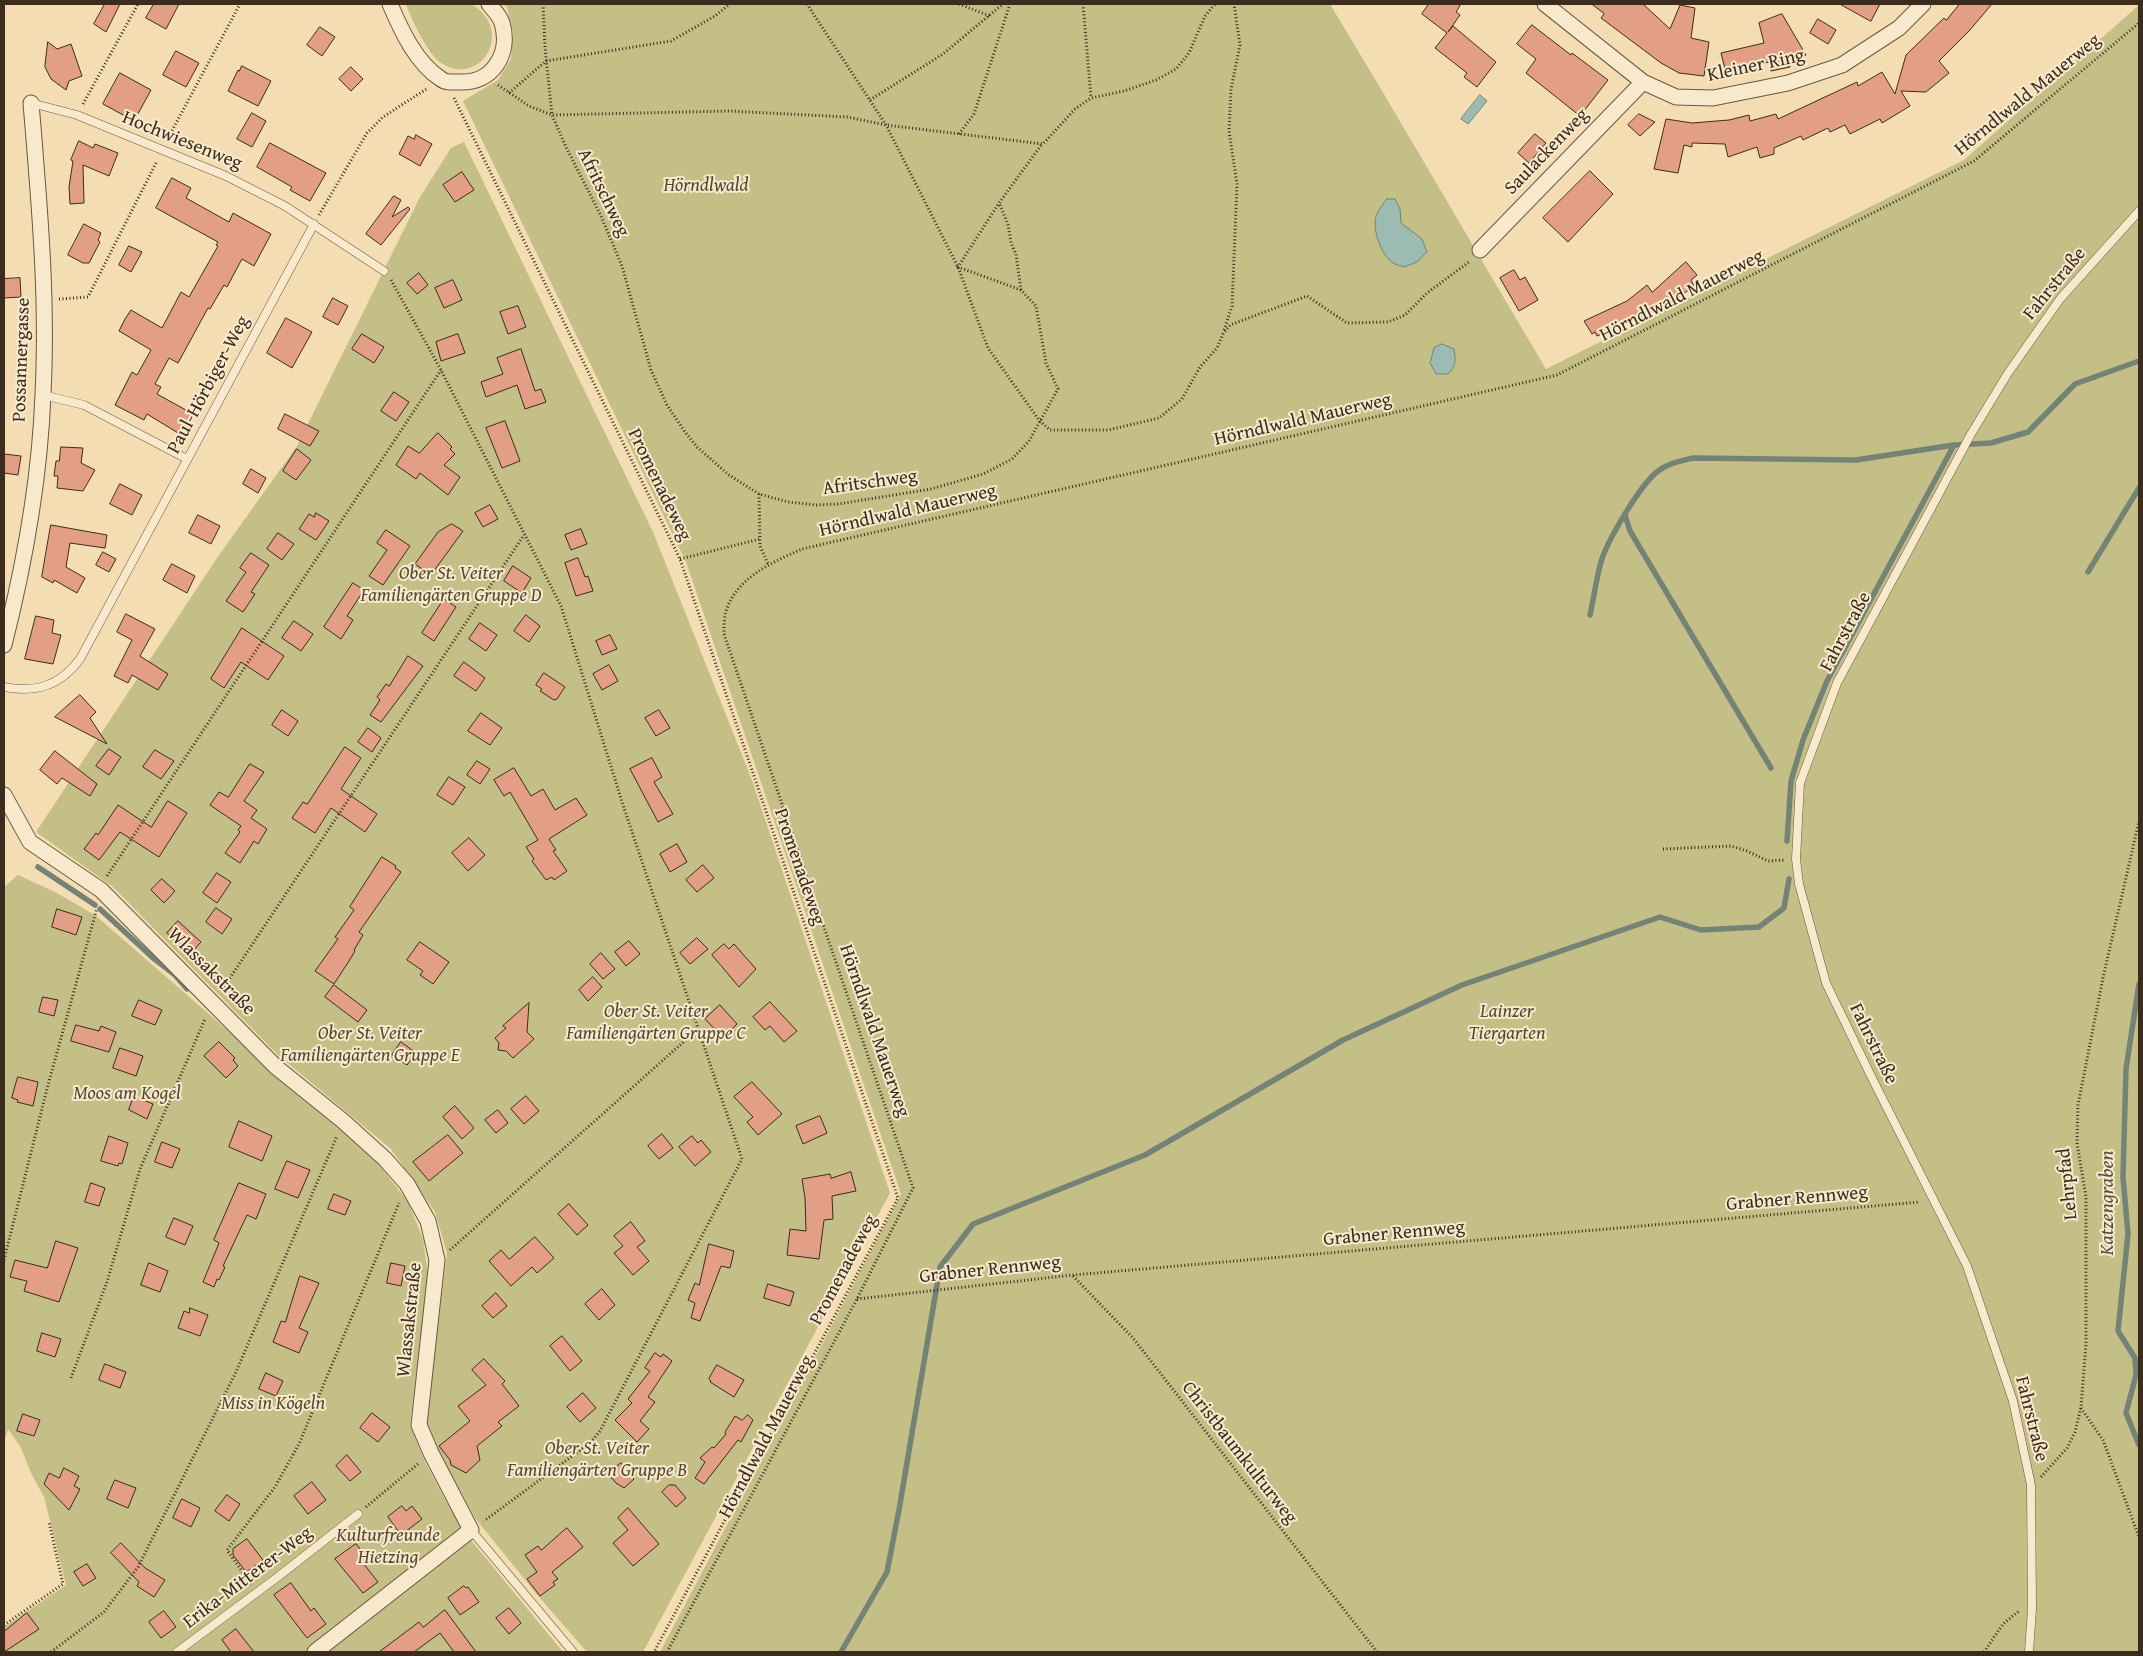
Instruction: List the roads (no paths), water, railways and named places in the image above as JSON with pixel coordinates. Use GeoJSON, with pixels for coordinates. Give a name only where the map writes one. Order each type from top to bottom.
{"type":"FeatureCollection","features":[{"type":"Feature","properties":{"kind":"street"},"geometry":{"type":"LineString","coordinates":[[390,4],[421,62],[444,80],[469,83],[487,76],[499,62],[505,45],[501,21],[489,4]]}},
{"type":"Feature","properties":{"kind":"street","name":"Kleiner Ring"},"geometry":{"type":"LineString","coordinates":[[1545,4],[1643,82],[1676,97],[1712,98],[1788,83],[1842,65],[1899,28],[1923,4]]}},
{"type":"Feature","properties":{"kind":"street","name":"Saulackenweg"},"geometry":{"type":"LineString","coordinates":[[1480,250],[1643,82]]}},
{"type":"Feature","properties":{"kind":"street","name":"Possannergasse"},"geometry":{"type":"LineString","coordinates":[[4,645],[14,605],[36,472],[43,395],[44,301],[38,180],[31,103]]}},
{"type":"Feature","properties":{"kind":"street","name":"Wlassakstraße"},"geometry":{"type":"LineString","coordinates":[[4,795],[30,842],[101,890],[276,1066],[385,1158],[407,1184],[428,1222],[437,1260],[419,1425],[431,1453],[472,1530]]}},
{"type":"Feature","properties":{"kind":"street"},"geometry":{"type":"LineString","coordinates":[[315,1652],[472,1530]]}},
{"type":"Feature","properties":{"kind":"lane","name":"Hochwiesenweg"},"geometry":{"type":"LineString","coordinates":[[31,103],[77,116],[226,176],[285,206],[384,270]]}},
{"type":"Feature","properties":{"kind":"lane","name":"Fahrstraße"},"geometry":{"type":"LineString","coordinates":[[2029,1652],[2032,1608],[2031,1485],[2013,1401],[1967,1266],[1826,983],[1799,884],[1796,859],[1800,783],[1837,683],[1971,434],[2008,373],[2060,299],[2139,211]]}},
{"type":"Feature","properties":{"kind":"lane","name":"Paul-Hörbiger-Weg"},"geometry":{"type":"LineString","coordinates":[[4,687],[32,690],[45,687],[74,667],[314,224]]}},
{"type":"Feature","properties":{"kind":"lane"},"geometry":{"type":"LineString","coordinates":[[43,395],[84,406],[187,459]]}},
{"type":"Feature","properties":{"kind":"lane","name":"Erika-Mitterer-Weg"},"geometry":{"type":"LineString","coordinates":[[177,1652],[358,1514]]}},
{"type":"Feature","properties":{"kind":"lane","name":"Wlassakstraße"},"geometry":{"type":"LineString","coordinates":[[472,1530],[573,1652]]}},
{"type":"Feature","properties":{"kind":"water"},"geometry":{"type":"Polygon","coordinates":[[[1480,95],[1487,101],[1468,124],[1461,119],[1480,95]]]}},
{"type":"Feature","properties":{"kind":"water"},"geometry":{"type":"Polygon","coordinates":[[[1387,199],[1395,199],[1400,209],[1401,223],[1422,239],[1427,252],[1417,262],[1404,267],[1394,264],[1389,259],[1381,248],[1376,234],[1376,216],[1387,199]]]}},
{"type":"Feature","properties":{"kind":"water"},"geometry":{"type":"Polygon","coordinates":[[[1442,344],[1454,349],[1455,363],[1448,374],[1436,374],[1430,363],[1434,348],[1442,344]]]}},
{"type":"Feature","properties":{"kind":"waterway"},"geometry":{"type":"LineString","coordinates":[[1590,615],[1599,568],[1610,541],[1642,488],[1658,471],[1666,466],[1693,458],[1856,460],[1954,445],[1991,443],[2028,432],[2075,384],[2139,361]]}},
{"type":"Feature","properties":{"kind":"waterway"},"geometry":{"type":"LineString","coordinates":[[1787,841],[1791,781],[1803,740],[1827,681],[1954,445]]}},
{"type":"Feature","properties":{"kind":"waterway"},"geometry":{"type":"LineString","coordinates":[[2088,572],[2139,488]]}},
{"type":"Feature","properties":{"kind":"waterway"},"geometry":{"type":"LineString","coordinates":[[1625,515],[1630,531],[1771,768]]}},
{"type":"Feature","properties":{"kind":"waterway"},"geometry":{"type":"LineString","coordinates":[[38,867],[95,905]]}},
{"type":"Feature","properties":{"kind":"waterway"},"geometry":{"type":"LineString","coordinates":[[841,1652],[887,1572],[940,1267],[973,1224],[1145,1155],[1343,1040],[1462,985],[1660,917],[1701,930],[1759,927],[1784,908],[1789,879]]}},
{"type":"Feature","properties":{"kind":"waterway"},"geometry":{"type":"LineString","coordinates":[[100,909],[152,957],[175,975],[187,989]]}},
{"type":"Feature","properties":{"kind":"waterway","name":"Katzengraben"},"geometry":{"type":"LineString","coordinates":[[2139,984],[2126,1069],[2123,1177],[2128,1234],[2118,1331],[2135,1358],[2136,1375],[2126,1413],[2139,1445]]}},
{"type":"Feature","properties":{"kind":"park label","name":"Hörndlwald"},"geometry":{"type":"Point","coordinates":[706,186]}},
{"type":"Feature","properties":{"kind":"park label","name":"Ober St. Veiter Familiengärten Gruppe D"},"geometry":{"type":"Point","coordinates":[451,585]}},
{"type":"Feature","properties":{"kind":"park label","name":"Ober St. Veiter Familiengärten Gruppe C"},"geometry":{"type":"Point","coordinates":[656,1023]}},
{"type":"Feature","properties":{"kind":"park label","name":"Lainzer Tiergarten"},"geometry":{"type":"Point","coordinates":[1507,1023]}},
{"type":"Feature","properties":{"kind":"park label","name":"Ober St. Veiter Familiengärten Gruppe E"},"geometry":{"type":"Point","coordinates":[370,1045]}},
{"type":"Feature","properties":{"kind":"park label","name":"Moos am Kogel"},"geometry":{"type":"Point","coordinates":[127,1094]}},
{"type":"Feature","properties":{"kind":"park label","name":"Miss in Kögeln"},"geometry":{"type":"Point","coordinates":[273,1404]}},
{"type":"Feature","properties":{"kind":"park label","name":"Ober St. Veiter Familiengärten Gruppe B"},"geometry":{"type":"Point","coordinates":[597,1460]}},
{"type":"Feature","properties":{"kind":"park label","name":"Kulturfreunde Hietzing"},"geometry":{"type":"Point","coordinates":[388,1547]}}]}
